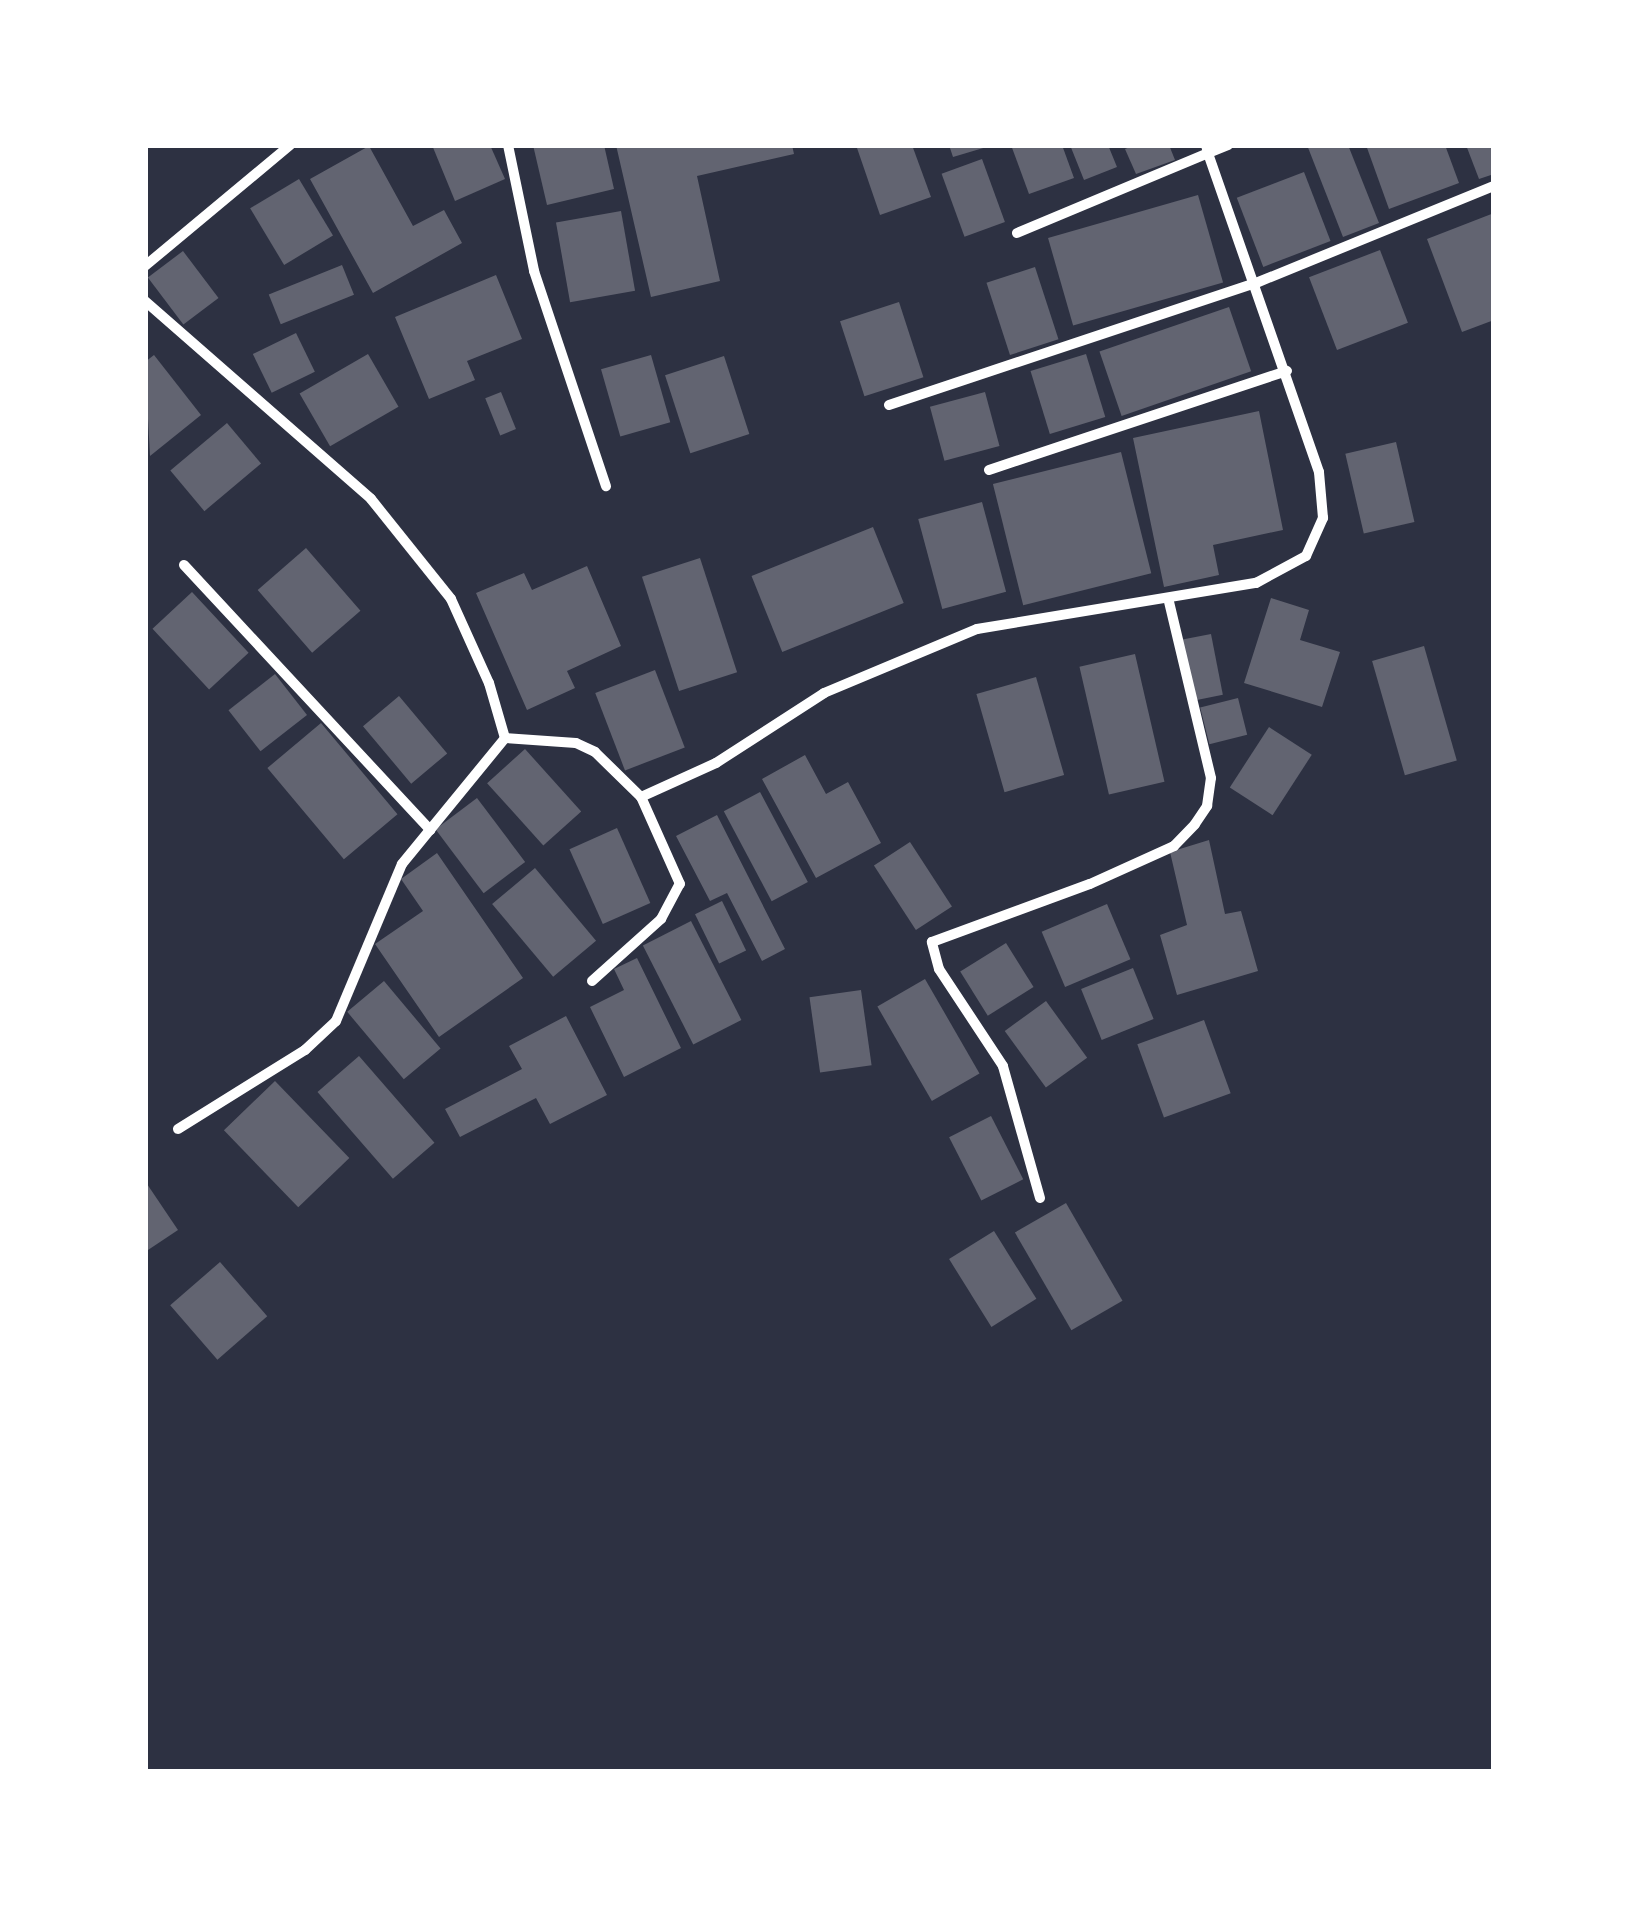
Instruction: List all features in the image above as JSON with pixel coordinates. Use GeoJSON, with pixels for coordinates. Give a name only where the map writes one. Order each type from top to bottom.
{"type":"FeatureCollection","features":[{"type":"Feature","properties":{"kind":"street"},"geometry":{"type":"LineString","coordinates":[[145,266],[290,145]]}},
{"type":"Feature","properties":{"kind":"street"},"geometry":{"type":"LineString","coordinates":[[508,145],[534,271],[606,486]]}},
{"type":"Feature","properties":{"kind":"street"},"geometry":{"type":"LineString","coordinates":[[1016,232],[1207,149],[1228,145]]}},
{"type":"Feature","properties":{"kind":"street"},"geometry":{"type":"LineString","coordinates":[[640,798],[716,763],[824,693],[904,656],[976,629],[1256,583],[1306,556],[1323,518],[1318,472],[1287,371],[1207,149]]}},
{"type":"Feature","properties":{"kind":"street"},"geometry":{"type":"LineString","coordinates":[[889,405],[1256,283],[1494,186]]}},
{"type":"Feature","properties":{"kind":"street"},"geometry":{"type":"LineString","coordinates":[[145,301],[372,499],[451,598],[489,683],[505,738]]}},
{"type":"Feature","properties":{"kind":"street"},"geometry":{"type":"LineString","coordinates":[[990,470],[1287,371]]}},
{"type":"Feature","properties":{"kind":"street"},"geometry":{"type":"LineString","coordinates":[[184,565],[430,830]]}},
{"type":"Feature","properties":{"kind":"street"},"geometry":{"type":"LineString","coordinates":[[1040,1198],[1003,1066],[940,969],[932,942],[1174,846],[1195,824],[1207,806],[1210,778],[1168,598]]}},
{"type":"Feature","properties":{"kind":"street"},"geometry":{"type":"LineString","coordinates":[[505,738],[576,744],[595,752],[640,798],[680,884],[662,919],[592,981]]}},
{"type":"Feature","properties":{"kind":"street"},"geometry":{"type":"LineString","coordinates":[[178,1129],[306,1050],[336,1021],[384,897],[430,830],[505,738]]}},
{"type":"Feature","properties":{"kind":"building"},"geometry":{"type":"Polygon","coordinates":[[[432,145],[490,145],[505,179],[455,201],[432,145]]]}},
{"type":"Feature","properties":{"kind":"building"},"geometry":{"type":"Polygon","coordinates":[[[533,145],[604,145],[614,189],[547,205],[533,145]]]}},
{"type":"Feature","properties":{"kind":"building"},"geometry":{"type":"Polygon","coordinates":[[[616,145],[792,145],[794,154],[697,176],[720,281],[651,297],[616,145]]]}},
{"type":"Feature","properties":{"kind":"building"},"geometry":{"type":"Polygon","coordinates":[[[856,145],[912,145],[931,197],[880,215],[856,145]]]}},
{"type":"Feature","properties":{"kind":"building"},"geometry":{"type":"Polygon","coordinates":[[[949,145],[990,145],[990,146],[953,157],[949,145]]]}},
{"type":"Feature","properties":{"kind":"building"},"geometry":{"type":"Polygon","coordinates":[[[1011,145],[1062,145],[1074,178],[1029,194],[1011,145]]]}},
{"type":"Feature","properties":{"kind":"building"},"geometry":{"type":"Polygon","coordinates":[[[1070,145],[1108,145],[1117,167],[1084,180],[1070,145]]]}},
{"type":"Feature","properties":{"kind":"building"},"geometry":{"type":"Polygon","coordinates":[[[1135,145],[1169,145],[1175,160],[1136,174],[1125,149],[1135,145]]]}},
{"type":"Feature","properties":{"kind":"building"},"geometry":{"type":"Polygon","coordinates":[[[1307,145],[1348,145],[1379,223],[1343,237],[1307,145]]]}},
{"type":"Feature","properties":{"kind":"building"},"geometry":{"type":"Polygon","coordinates":[[[1366,145],[1445,145],[1459,183],[1389,209],[1366,145]]]}},
{"type":"Feature","properties":{"kind":"building"},"geometry":{"type":"Polygon","coordinates":[[[1466,145],[1494,145],[1494,174],[1479,179],[1466,145]]]}},
{"type":"Feature","properties":{"kind":"building"},"geometry":{"type":"Polygon","coordinates":[[[369,146],[413,226],[444,210],[462,243],[373,293],[310,179],[369,146]]]}},
{"type":"Feature","properties":{"kind":"building"},"geometry":{"type":"Polygon","coordinates":[[[982,159],[1005,222],[965,237],[942,174],[982,159]]]}},
{"type":"Feature","properties":{"kind":"building"},"geometry":{"type":"Polygon","coordinates":[[[1304,172],[1331,241],[1263,267],[1237,198],[1304,172]]]}},
{"type":"Feature","properties":{"kind":"building"},"geometry":{"type":"Polygon","coordinates":[[[299,179],[333,236],[284,265],[250,208],[299,179]]]}},
{"type":"Feature","properties":{"kind":"building"},"geometry":{"type":"Polygon","coordinates":[[[1198,195],[1223,282],[1073,325],[1048,238],[1198,195]]]}},
{"type":"Feature","properties":{"kind":"building"},"geometry":{"type":"Polygon","coordinates":[[[621,211],[635,291],[570,302],[556,222],[621,211]]]}},
{"type":"Feature","properties":{"kind":"building"},"geometry":{"type":"Polygon","coordinates":[[[1494,213],[1494,320],[1462,332],[1427,239],[1494,213]]]}},
{"type":"Feature","properties":{"kind":"building"},"geometry":{"type":"Polygon","coordinates":[[[1380,250],[1408,323],[1337,350],[1309,277],[1380,250]]]}},
{"type":"Feature","properties":{"kind":"building"},"geometry":{"type":"Polygon","coordinates":[[[183,251],[219,298],[183,325],[148,277],[183,251]]]}},
{"type":"Feature","properties":{"kind":"building"},"geometry":{"type":"Polygon","coordinates":[[[342,265],[354,295],[281,324],[269,295],[342,265]]]}},
{"type":"Feature","properties":{"kind":"building"},"geometry":{"type":"Polygon","coordinates":[[[1035,267],[1058,339],[1010,355],[986,283],[1035,267]]]}},
{"type":"Feature","properties":{"kind":"building"},"geometry":{"type":"Polygon","coordinates":[[[496,275],[522,339],[467,361],[475,380],[429,399],[395,317],[496,275]]]}},
{"type":"Feature","properties":{"kind":"building"},"geometry":{"type":"Polygon","coordinates":[[[899,302],[923,377],[864,396],[840,321],[899,302]]]}},
{"type":"Feature","properties":{"kind":"building"},"geometry":{"type":"Polygon","coordinates":[[[1229,307],[1251,371],[1122,416],[1099,352],[1229,307]]]}},
{"type":"Feature","properties":{"kind":"building"},"geometry":{"type":"Polygon","coordinates":[[[296,333],[315,372],[272,393],[253,354],[296,333]]]}},
{"type":"Feature","properties":{"kind":"building"},"geometry":{"type":"Polygon","coordinates":[[[368,354],[399,407],[330,446],[300,394],[368,354]]]}},
{"type":"Feature","properties":{"kind":"building"},"geometry":{"type":"Polygon","coordinates":[[[1086,354],[1105,417],[1050,434],[1031,371],[1086,354]]]}},
{"type":"Feature","properties":{"kind":"building"},"geometry":{"type":"Polygon","coordinates":[[[154,355],[201,415],[150,456],[145,362],[154,355]]]}},
{"type":"Feature","properties":{"kind":"building"},"geometry":{"type":"Polygon","coordinates":[[[651,355],[670,422],[620,437],[601,369],[651,355]]]}},
{"type":"Feature","properties":{"kind":"building"},"geometry":{"type":"Polygon","coordinates":[[[724,356],[749,434],[690,453],[665,375],[724,356]]]}},
{"type":"Feature","properties":{"kind":"building"},"geometry":{"type":"Polygon","coordinates":[[[501,392],[516,429],[500,435],[485,398],[501,392]]]}},
{"type":"Feature","properties":{"kind":"building"},"geometry":{"type":"Polygon","coordinates":[[[985,392],[999,446],[944,461],[930,407],[985,392]]]}},
{"type":"Feature","properties":{"kind":"building"},"geometry":{"type":"Polygon","coordinates":[[[1259,411],[1283,530],[1213,545],[1219,575],[1164,587],[1133,438],[1259,411]]]}},
{"type":"Feature","properties":{"kind":"building"},"geometry":{"type":"Polygon","coordinates":[[[227,423],[261,464],[204,511],[170,471],[227,423]]]}},
{"type":"Feature","properties":{"kind":"building"},"geometry":{"type":"Polygon","coordinates":[[[1396,442],[1414,522],[1364,534],[1345,454],[1396,442]]]}},
{"type":"Feature","properties":{"kind":"building"},"geometry":{"type":"Polygon","coordinates":[[[1121,452],[1151,573],[1023,605],[993,484],[1121,452]]]}},
{"type":"Feature","properties":{"kind":"building"},"geometry":{"type":"Polygon","coordinates":[[[982,502],[1006,592],[942,609],[918,519],[982,502]]]}},
{"type":"Feature","properties":{"kind":"building"},"geometry":{"type":"Polygon","coordinates":[[[873,527],[904,603],[782,652],[752,576],[873,527]]]}},
{"type":"Feature","properties":{"kind":"building"},"geometry":{"type":"Polygon","coordinates":[[[306,548],[360,611],[312,653],[258,590],[306,548]]]}},
{"type":"Feature","properties":{"kind":"building"},"geometry":{"type":"Polygon","coordinates":[[[700,558],[737,672],[679,691],[642,577],[700,558]]]}},
{"type":"Feature","properties":{"kind":"building"},"geometry":{"type":"Polygon","coordinates":[[[587,566],[621,646],[567,671],[575,688],[527,710],[476,593],[524,573],[532,590],[587,566]]]}},
{"type":"Feature","properties":{"kind":"building"},"geometry":{"type":"Polygon","coordinates":[[[192,592],[249,653],[209,690],[153,629],[192,592]]]}},
{"type":"Feature","properties":{"kind":"building"},"geometry":{"type":"Polygon","coordinates":[[[1271,598],[1309,610],[1300,640],[1340,652],[1322,707],[1244,683],[1271,598]]]}},
{"type":"Feature","properties":{"kind":"building"},"geometry":{"type":"Polygon","coordinates":[[[1211,634],[1223,695],[1194,700],[1183,640],[1211,634]]]}},
{"type":"Feature","properties":{"kind":"building"},"geometry":{"type":"Polygon","coordinates":[[[1424,646],[1457,760],[1405,775],[1372,661],[1424,646]]]}},
{"type":"Feature","properties":{"kind":"building"},"geometry":{"type":"Polygon","coordinates":[[[1135,654],[1164,782],[1109,794],[1079,667],[1135,654]]]}},
{"type":"Feature","properties":{"kind":"building"},"geometry":{"type":"Polygon","coordinates":[[[655,670],[685,747],[625,770],[595,693],[655,670]]]}},
{"type":"Feature","properties":{"kind":"building"},"geometry":{"type":"Polygon","coordinates":[[[275,674],[307,715],[261,751],[229,710],[275,674]]]}},
{"type":"Feature","properties":{"kind":"building"},"geometry":{"type":"Polygon","coordinates":[[[1036,677],[1064,775],[1005,792],[976,694],[1036,677]]]}},
{"type":"Feature","properties":{"kind":"building"},"geometry":{"type":"Polygon","coordinates":[[[399,696],[447,753],[411,784],[363,726],[399,696]]]}},
{"type":"Feature","properties":{"kind":"building"},"geometry":{"type":"Polygon","coordinates":[[[1238,698],[1247,735],[1209,744],[1200,707],[1238,698]]]}},
{"type":"Feature","properties":{"kind":"building"},"geometry":{"type":"Polygon","coordinates":[[[321,723],[397,814],[344,859],[267,768],[321,723]]]}},
{"type":"Feature","properties":{"kind":"building"},"geometry":{"type":"Polygon","coordinates":[[[1269,727],[1312,755],[1273,815],[1230,787],[1269,727]]]}},
{"type":"Feature","properties":{"kind":"building"},"geometry":{"type":"Polygon","coordinates":[[[525,749],[581,811],[543,846],[487,783],[525,749]]]}},
{"type":"Feature","properties":{"kind":"building"},"geometry":{"type":"Polygon","coordinates":[[[805,755],[826,794],[848,782],[881,843],[816,878],[762,779],[805,755]]]}},
{"type":"Feature","properties":{"kind":"building"},"geometry":{"type":"Polygon","coordinates":[[[760,792],[808,882],[772,901],[724,811],[760,792]]]}},
{"type":"Feature","properties":{"kind":"building"},"geometry":{"type":"Polygon","coordinates":[[[477,798],[525,862],[484,893],[435,829],[477,798]]]}},
{"type":"Feature","properties":{"kind":"building"},"geometry":{"type":"Polygon","coordinates":[[[717,815],[785,949],[762,961],[727,893],[710,901],[676,836],[717,815]]]}},
{"type":"Feature","properties":{"kind":"building"},"geometry":{"type":"Polygon","coordinates":[[[617,828],[650,903],[603,924],[569,849],[617,828]]]}},
{"type":"Feature","properties":{"kind":"building"},"geometry":{"type":"Polygon","coordinates":[[[1209,840],[1225,914],[1241,911],[1258,971],[1177,995],[1160,935],[1187,925],[1170,852],[1209,840]]]}},
{"type":"Feature","properties":{"kind":"building"},"geometry":{"type":"Polygon","coordinates":[[[910,842],[952,907],[916,930],[874,865],[910,842]]]}},
{"type":"Feature","properties":{"kind":"building"},"geometry":{"type":"Polygon","coordinates":[[[437,853],[523,978],[439,1037],[375,944],[423,911],[401,879],[437,853]]]}},
{"type":"Feature","properties":{"kind":"building"},"geometry":{"type":"Polygon","coordinates":[[[535,868],[596,941],[553,977],[492,904],[535,868]]]}},
{"type":"Feature","properties":{"kind":"building"},"geometry":{"type":"Polygon","coordinates":[[[722,901],[746,950],[719,964],[695,914],[722,901]]]}},
{"type":"Feature","properties":{"kind":"building"},"geometry":{"type":"Polygon","coordinates":[[[1107,904],[1130,959],[1065,987],[1042,932],[1107,904]]]}},
{"type":"Feature","properties":{"kind":"building"},"geometry":{"type":"Polygon","coordinates":[[[691,921],[741,1020],[693,1044],[643,946],[691,921]]]}},
{"type":"Feature","properties":{"kind":"building"},"geometry":{"type":"Polygon","coordinates":[[[1006,943],[1034,987],[988,1016],[960,972],[1006,943]]]}},
{"type":"Feature","properties":{"kind":"building"},"geometry":{"type":"Polygon","coordinates":[[[637,958],[681,1048],[624,1077],[590,1007],[624,990],[614,969],[637,958]]]}},
{"type":"Feature","properties":{"kind":"building"},"geometry":{"type":"Polygon","coordinates":[[[1133,968],[1154,1019],[1102,1040],[1081,989],[1133,968]]]}},
{"type":"Feature","properties":{"kind":"building"},"geometry":{"type":"Polygon","coordinates":[[[925,979],[980,1073],[932,1101],[877,1006],[925,979]]]}},
{"type":"Feature","properties":{"kind":"building"},"geometry":{"type":"Polygon","coordinates":[[[384,981],[441,1048],[404,1079],[347,1012],[384,981]]]}},
{"type":"Feature","properties":{"kind":"building"},"geometry":{"type":"Polygon","coordinates":[[[861,990],[872,1065],[820,1072],[810,997],[861,990]]]}},
{"type":"Feature","properties":{"kind":"building"},"geometry":{"type":"Polygon","coordinates":[[[1046,1001],[1087,1058],[1046,1088],[1005,1031],[1046,1001]]]}},
{"type":"Feature","properties":{"kind":"building"},"geometry":{"type":"Polygon","coordinates":[[[566,1016],[607,1095],[550,1124],[536,1098],[460,1137],[445,1109],[522,1069],[509,1046],[566,1016]]]}},
{"type":"Feature","properties":{"kind":"building"},"geometry":{"type":"Polygon","coordinates":[[[1204,1020],[1231,1093],[1164,1118],[1137,1044],[1204,1020]]]}},
{"type":"Feature","properties":{"kind":"building"},"geometry":{"type":"Polygon","coordinates":[[[359,1056],[434,1143],[393,1179],[317,1092],[359,1056]]]}},
{"type":"Feature","properties":{"kind":"building"},"geometry":{"type":"Polygon","coordinates":[[[275,1081],[349,1158],[298,1207],[224,1130],[275,1081]]]}},
{"type":"Feature","properties":{"kind":"building"},"geometry":{"type":"Polygon","coordinates":[[[991,1116],[1023,1179],[981,1201],[949,1137],[991,1116]]]}},
{"type":"Feature","properties":{"kind":"building"},"geometry":{"type":"Polygon","coordinates":[[[145,1181],[178,1230],[145,1252],[145,1181]]]}},
{"type":"Feature","properties":{"kind":"building"},"geometry":{"type":"Polygon","coordinates":[[[1066,1203],[1122,1301],[1071,1330],[1015,1232],[1066,1203]]]}},
{"type":"Feature","properties":{"kind":"building"},"geometry":{"type":"Polygon","coordinates":[[[994,1231],[1036,1299],[991,1327],[949,1259],[994,1231]]]}},
{"type":"Feature","properties":{"kind":"building"},"geometry":{"type":"Polygon","coordinates":[[[220,1262],[267,1316],[217,1360],[170,1305],[220,1262]]]}}]}
